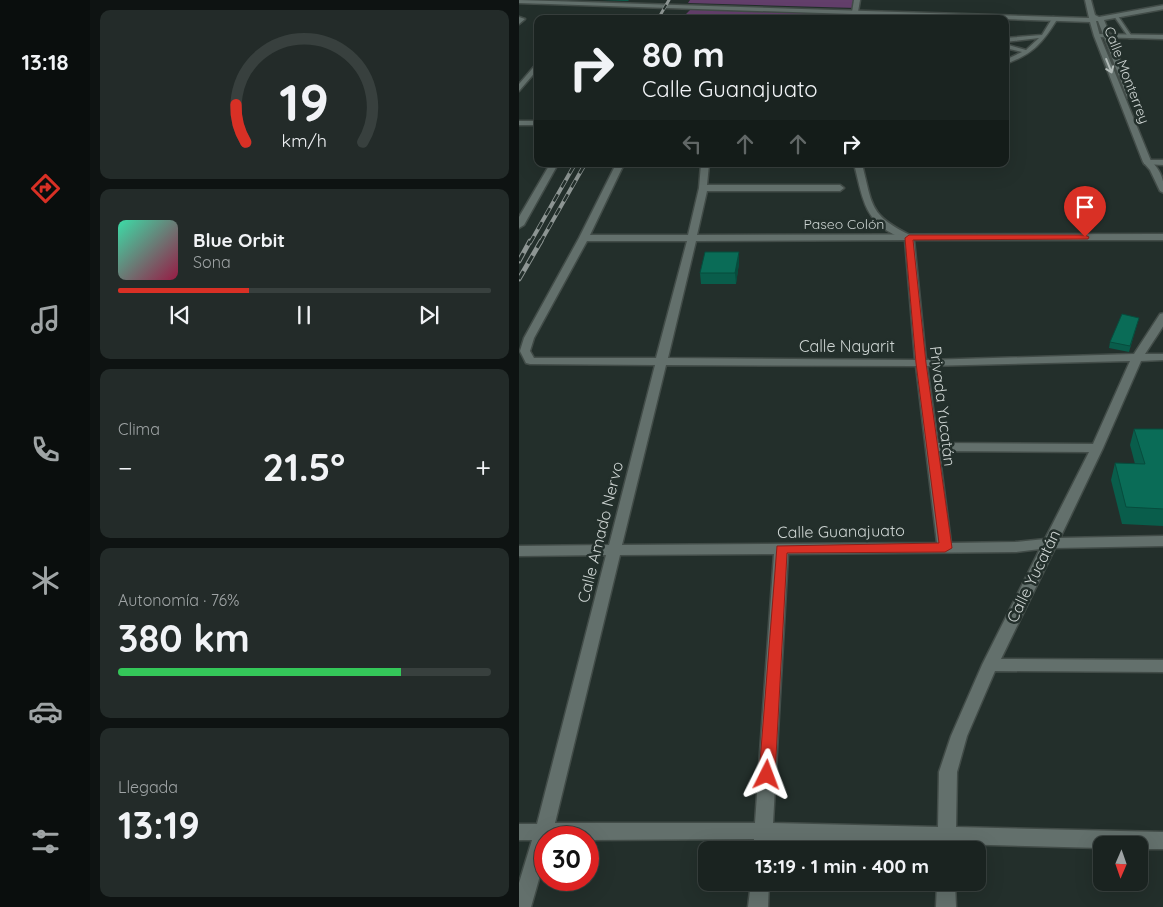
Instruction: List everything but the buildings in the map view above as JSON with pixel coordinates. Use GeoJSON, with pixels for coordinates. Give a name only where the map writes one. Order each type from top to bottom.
{"type":"FeatureCollection","features":[{"type":"Feature","properties":{"kind":"street"},"geometry":{"type":"LineString","coordinates":[[855,12],[857,0]]}},
{"type":"Feature","properties":{"kind":"street","name":"Calle Monterrey"},"geometry":{"type":"LineString","coordinates":[[1088,0],[1097,36],[1155,164]]}},
{"type":"Feature","properties":{"kind":"street"},"geometry":{"type":"LineString","coordinates":[[519,1],[955,15]]}},
{"type":"Feature","properties":{"kind":"street"},"geometry":{"type":"LineString","coordinates":[[1101,20],[1163,7]]}},
{"type":"Feature","properties":{"kind":"street"},"geometry":{"type":"LineString","coordinates":[[1009,17],[1092,18]]}},
{"type":"Feature","properties":{"kind":"street","name":"Calle Monterrey"},"geometry":{"type":"LineString","coordinates":[[1092,18],[1101,20],[1155,164],[1163,191]]}},
{"type":"Feature","properties":{"kind":"street"},"geometry":{"type":"LineString","coordinates":[[1097,36],[1163,37]]}},
{"type":"Feature","properties":{"kind":"street"},"geometry":{"type":"LineString","coordinates":[[519,89],[534,69]]}},
{"type":"Feature","properties":{"kind":"street"},"geometry":{"type":"LineString","coordinates":[[519,123],[534,123]]}},
{"type":"Feature","properties":{"kind":"street"},"geometry":{"type":"LineString","coordinates":[[519,225],[552,167]]}},
{"type":"Feature","properties":{"kind":"street"},"geometry":{"type":"LineString","coordinates":[[584,238],[619,167]]}},
{"type":"Feature","properties":{"kind":"street","name":"Calle Amado Nervo"},"geometry":{"type":"LineString","coordinates":[[545,826],[692,238],[703,188],[705,167]]}},
{"type":"Feature","properties":{"kind":"street"},"geometry":{"type":"LineString","coordinates":[[703,188],[840,188]]}},
{"type":"Feature","properties":{"kind":"street","name":"Paseo Colón"},"geometry":{"type":"LineString","coordinates":[[584,238],[1163,237]]}},
{"type":"Feature","properties":{"kind":"street","name":"Calle Nayarit"},"geometry":{"type":"LineString","coordinates":[[584,238],[529,338],[525,351],[531,361],[921,363],[1163,357]]}},
{"type":"Feature","properties":{"kind":"street","name":"Privada Yucatán"},"geometry":{"type":"LineString","coordinates":[[909,238],[921,363],[945,548]]}},
{"type":"Feature","properties":{"kind":"street","name":"Calle Yucatán"},"geometry":{"type":"LineString","coordinates":[[946,841],[948,772],[959,736],[990,665],[1097,448],[1137,358],[1163,316]]}},
{"type":"Feature","properties":{"kind":"street"},"geometry":{"type":"LineString","coordinates":[[931,447],[1097,448]]}},
{"type":"Feature","properties":{"kind":"street","name":"Calle Guanajuato"},"geometry":{"type":"LineString","coordinates":[[519,551],[1015,548],[1050,542],[1163,541]]}},
{"type":"Feature","properties":{"kind":"street"},"geometry":{"type":"LineString","coordinates":[[763,841],[781,549]]}},
{"type":"Feature","properties":{"kind":"street"},"geometry":{"type":"LineString","coordinates":[[990,665],[1163,666]]}},
{"type":"Feature","properties":{"kind":"street"},"geometry":{"type":"LineString","coordinates":[[599,832],[764,831],[916,841]]}},
{"type":"Feature","properties":{"kind":"street"},"geometry":{"type":"LineString","coordinates":[[519,832],[534,832]]}},
{"type":"Feature","properties":{"kind":"street"},"geometry":{"type":"LineString","coordinates":[[986,843],[1163,841]]}},
{"type":"Feature","properties":{"kind":"street","name":"Calle Amado Nervo"},"geometry":{"type":"LineString","coordinates":[[521,907],[534,865]]}},
{"type":"Feature","properties":{"kind":"street"},"geometry":{"type":"LineString","coordinates":[[758,907],[759,891]]}},
{"type":"Feature","properties":{"kind":"street"},"geometry":{"type":"LineString","coordinates":[[946,891],[946,907]]}},
{"type":"Feature","properties":{"kind":"lane"},"geometry":{"type":"LineString","coordinates":[[1116,17],[1131,36]]}},
{"type":"Feature","properties":{"kind":"lane"},"geometry":{"type":"LineString","coordinates":[[1009,60],[1028,52],[1043,41],[1055,18]]}},
{"type":"Feature","properties":{"kind":"lane"},"geometry":{"type":"LineString","coordinates":[[1009,40],[1045,36]]}},
{"type":"Feature","properties":{"kind":"lane"},"geometry":{"type":"LineString","coordinates":[[1009,47],[1028,52]]}},
{"type":"Feature","properties":{"kind":"lane"},"geometry":{"type":"LineString","coordinates":[[859,167],[865,195],[872,212],[883,224],[909,238]]}},
{"type":"Feature","properties":{"kind":"shaded area"},"geometry":{"type":"Polygon","coordinates":[[[690,0],[857,0],[856,8],[688,3],[690,0]]]}},
{"type":"Feature","properties":{"kind":"shaded area"},"geometry":{"type":"Polygon","coordinates":[[[691,9],[854,15],[685,15],[691,9]]]}},
{"type":"Feature","properties":{"kind":"railway"},"geometry":{"type":"LineString","coordinates":[[660,15],[669,0]]}},
{"type":"Feature","properties":{"kind":"railway"},"geometry":{"type":"LineString","coordinates":[[530,243],[573,167]]}},
{"type":"Feature","properties":{"kind":"railway"},"geometry":{"type":"LineString","coordinates":[[540,243],[583,167]]}},
{"type":"Feature","properties":{"kind":"railway"},"geometry":{"type":"LineString","coordinates":[[519,261],[530,241]]}},
{"type":"Feature","properties":{"kind":"railway"},"geometry":{"type":"LineString","coordinates":[[519,279],[541,241]]}},
{"type":"Feature","properties":{"kind":"route"},"geometry":{"type":"LineString","coordinates":[[767,775],[781,549],[945,548],[921,363],[909,238],[1085,237]]}}]}
